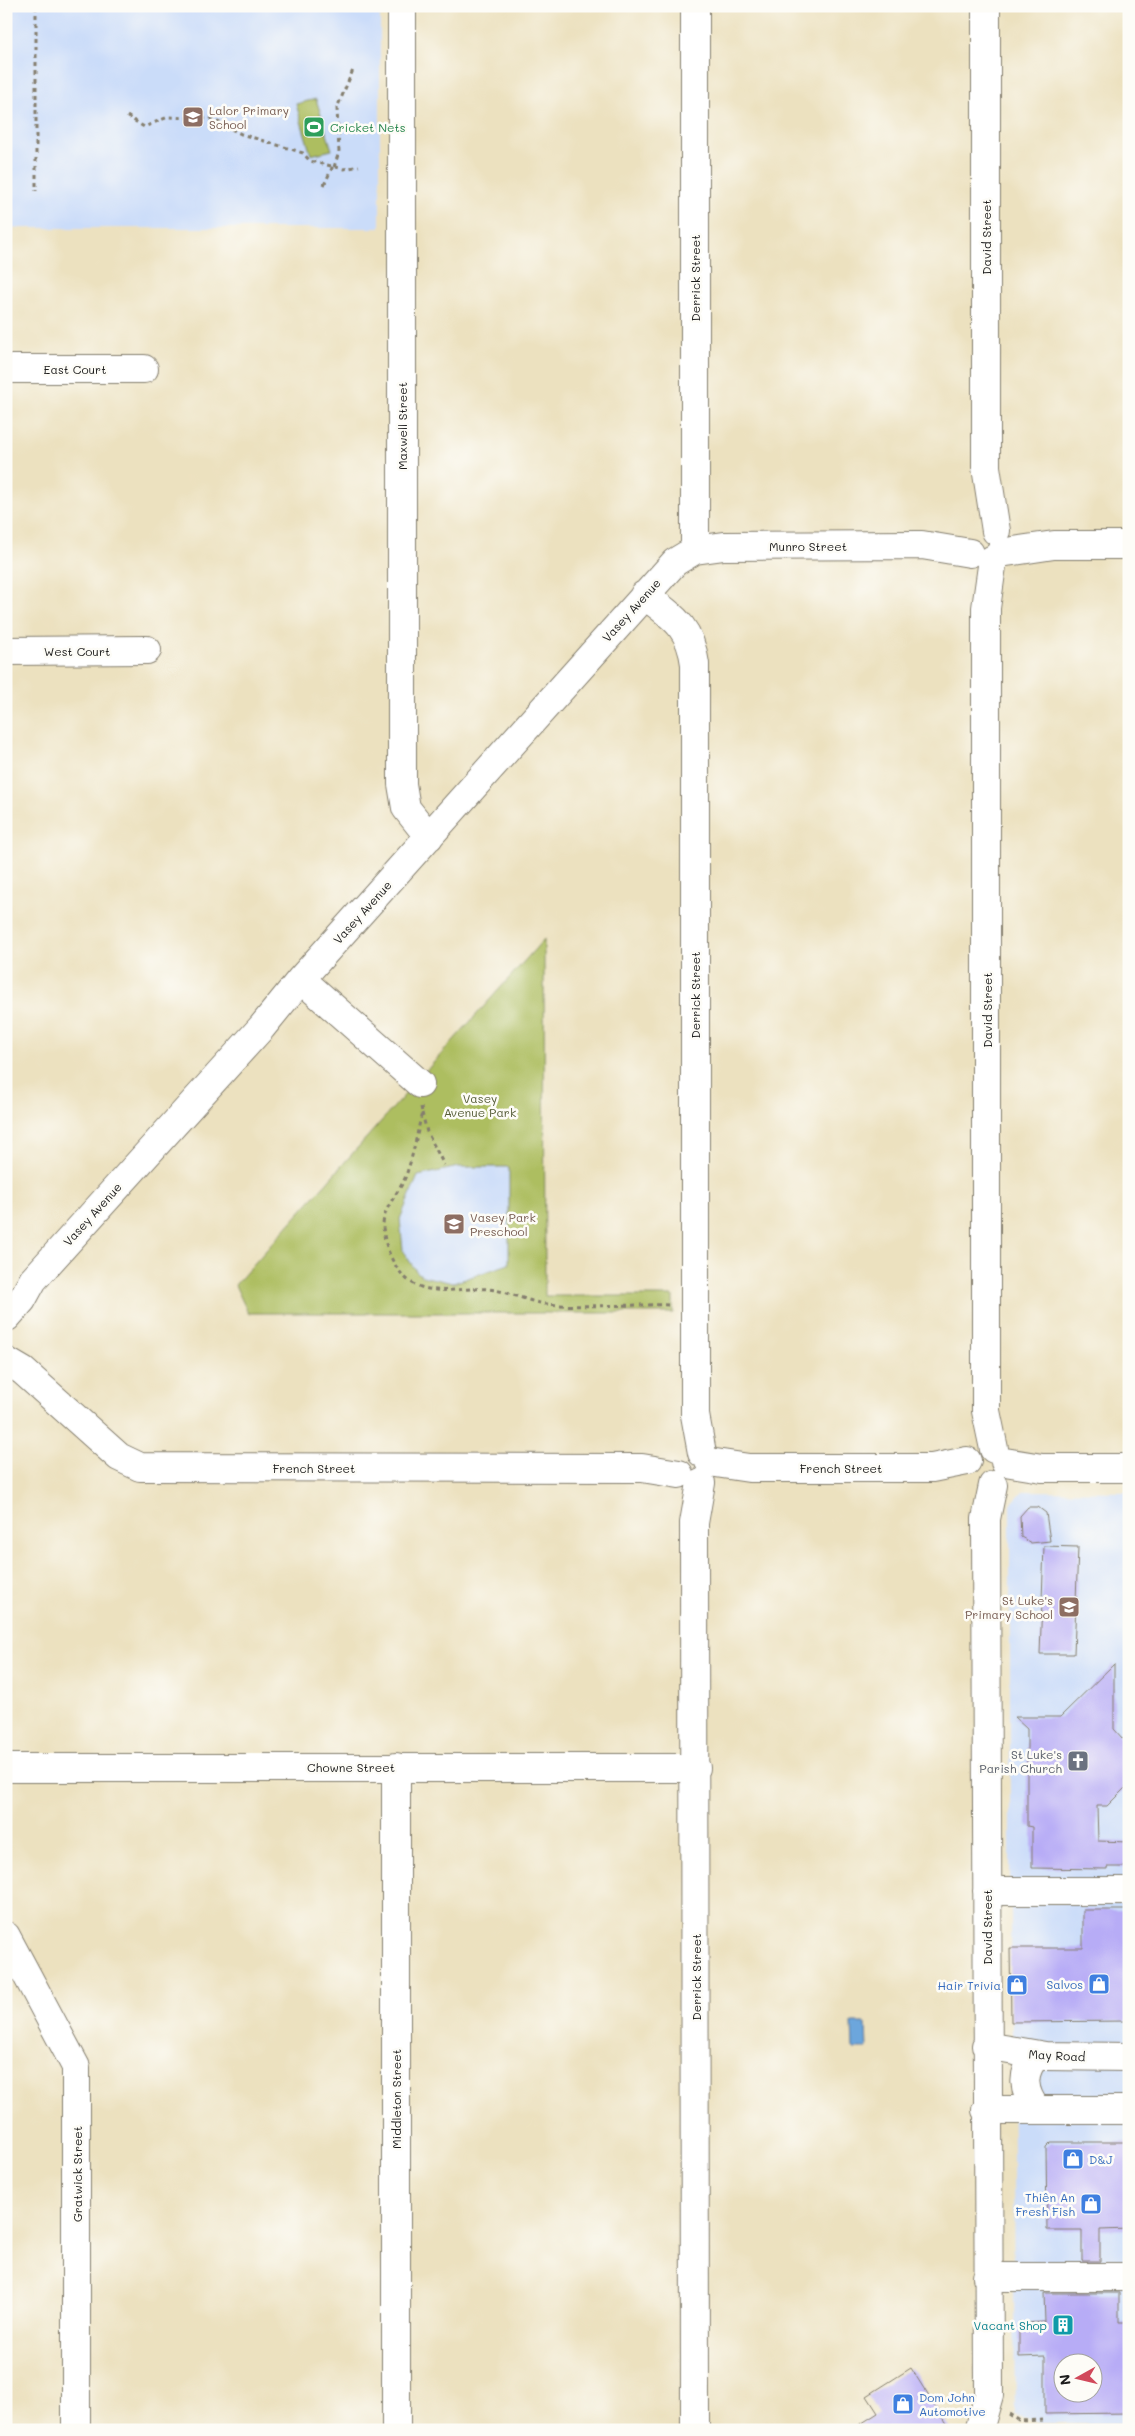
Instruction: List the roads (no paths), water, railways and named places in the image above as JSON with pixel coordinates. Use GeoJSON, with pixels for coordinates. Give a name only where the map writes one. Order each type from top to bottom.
{"type":"FeatureCollection","features":[{"type":"Feature","properties":{"kind":"street","name":"Maxwell Street"},"geometry":{"type":"LineString","coordinates":[[402,6],[402,784],[406,808],[429,837]]}},
{"type":"Feature","properties":{"kind":"street","name":"Derrick Street"},"geometry":{"type":"LineString","coordinates":[[695,6],[695,550]]}},
{"type":"Feature","properties":{"kind":"street","name":"David Street"},"geometry":{"type":"LineString","coordinates":[[979,2430],[988,2395],[985,1468],[986,6]]}},
{"type":"Feature","properties":{"kind":"street","name":"East Court"},"geometry":{"type":"LineString","coordinates":[[6,369],[144,369]]}},
{"type":"Feature","properties":{"kind":"street","name":"Munro Street"},"geometry":{"type":"LineString","coordinates":[[695,550],[724,546],[1129,545]]}},
{"type":"Feature","properties":{"kind":"street","name":"Vasey Avenue"},"geometry":{"type":"LineString","coordinates":[[6,1316],[22,1300],[33,1280],[262,1027],[301,979],[644,595],[675,562],[695,550]]}},
{"type":"Feature","properties":{"kind":"street","name":"Derrick Street"},"geometry":{"type":"LineString","coordinates":[[644,595],[684,628],[690,639],[695,664],[696,2430]]}},
{"type":"Feature","properties":{"kind":"street","name":"West Court"},"geometry":{"type":"LineString","coordinates":[[6,651],[147,650]]}},
{"type":"Feature","properties":{"kind":"street"},"geometry":{"type":"LineString","coordinates":[[301,979],[420,1094]]}},
{"type":"Feature","properties":{"kind":"street","name":"Vasey Avenue"},"geometry":{"type":"LineString","coordinates":[[6,1296],[33,1280]]}},
{"type":"Feature","properties":{"kind":"street"},"geometry":{"type":"LineString","coordinates":[[6,1316],[6,1327]]}},
{"type":"Feature","properties":{"kind":"street","name":"French Street"},"geometry":{"type":"LineString","coordinates":[[6,1337],[14,1366],[119,1457],[140,1467],[1129,1468]]}},
{"type":"Feature","properties":{"kind":"street","name":"Middleton Street"},"geometry":{"type":"LineString","coordinates":[[396,1767],[396,2430]]}},
{"type":"Feature","properties":{"kind":"street","name":"Chowne Street"},"geometry":{"type":"LineString","coordinates":[[6,1768],[696,1768]]}},
{"type":"Feature","properties":{"kind":"street"},"geometry":{"type":"LineString","coordinates":[[987,1891],[1129,1891]]}},
{"type":"Feature","properties":{"kind":"street","name":"Gratwick Street"},"geometry":{"type":"LineString","coordinates":[[6,1936],[76,2067],[76,2430]]}},
{"type":"Feature","properties":{"kind":"street","name":"May Road"},"geometry":{"type":"LineString","coordinates":[[986,2046],[1037,2055],[1129,2057]]}},
{"type":"Feature","properties":{"kind":"street"},"geometry":{"type":"LineString","coordinates":[[1037,2055],[1026,2069],[1024,2080],[1025,2090],[1037,2110]]}},
{"type":"Feature","properties":{"kind":"street"},"geometry":{"type":"LineString","coordinates":[[986,2110],[1129,2110]]}},
{"type":"Feature","properties":{"kind":"street"},"geometry":{"type":"LineString","coordinates":[[987,2277],[1129,2277]]}},
{"type":"Feature","properties":{"kind":"street","name":"David Street"},"geometry":{"type":"LineString","coordinates":[[988,2395],[1001,2430]]}},
{"type":"Feature","properties":{"kind":"water"},"geometry":{"type":"Polygon","coordinates":[[[852,2023],[866,2023],[867,2049],[853,2049],[852,2023]]]}},
{"type":"Feature","properties":{"kind":"place","name":"Lalor Primary School"},"geometry":{"type":"Point","coordinates":[193,117]}},
{"type":"Feature","properties":{"kind":"place","name":"Cricket Nets"},"geometry":{"type":"Point","coordinates":[314,127]}},
{"type":"Feature","properties":{"kind":"place","name":"Vasey Park Preschool"},"geometry":{"type":"Point","coordinates":[454,1224]}},
{"type":"Feature","properties":{"kind":"place","name":"St Luke's Primary School"},"geometry":{"type":"Point","coordinates":[1069,1607]}},
{"type":"Feature","properties":{"kind":"place","name":"St Luke's Parish Church"},"geometry":{"type":"Point","coordinates":[1078,1761]}},
{"type":"Feature","properties":{"kind":"place","name":"Salvos"},"geometry":{"type":"Point","coordinates":[1099,1984]}},
{"type":"Feature","properties":{"kind":"place","name":"Hair Trivia"},"geometry":{"type":"Point","coordinates":[1017,1985]}},
{"type":"Feature","properties":{"kind":"place","name":"D&J"},"geometry":{"type":"Point","coordinates":[1073,2159]}},
{"type":"Feature","properties":{"kind":"place","name":"Thiên An Fresh Fish"},"geometry":{"type":"Point","coordinates":[1091,2204]}},
{"type":"Feature","properties":{"kind":"place","name":"Vacant Shop"},"geometry":{"type":"Point","coordinates":[1063,2325]}},
{"type":"Feature","properties":{"kind":"place","name":"Dom John Automotive"},"geometry":{"type":"Point","coordinates":[903,2404]}},
{"type":"Feature","properties":{"kind":"park label","name":"Vasey Avenue Park"},"geometry":{"type":"Point","coordinates":[480,1105]}}]}
